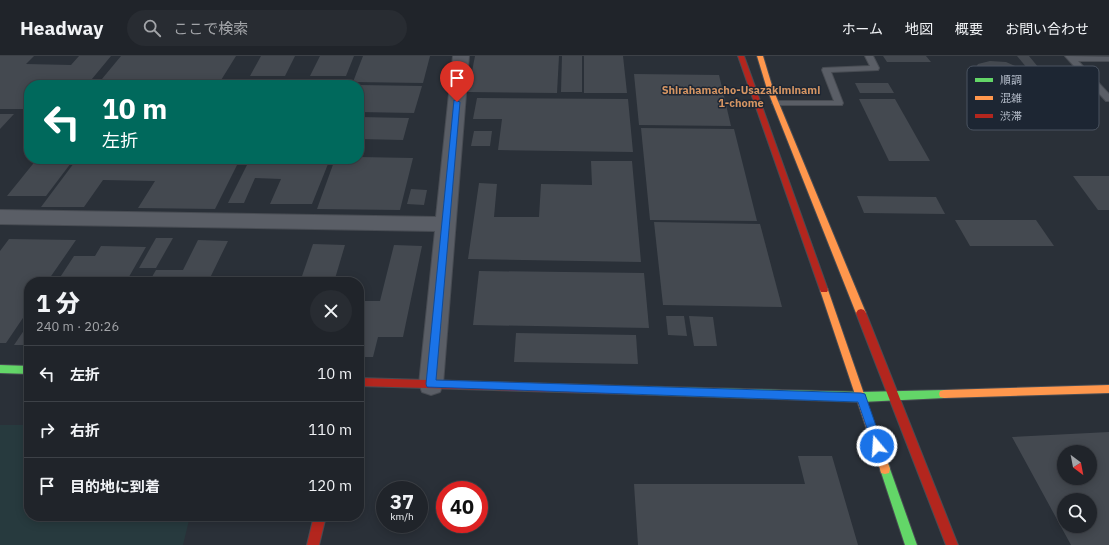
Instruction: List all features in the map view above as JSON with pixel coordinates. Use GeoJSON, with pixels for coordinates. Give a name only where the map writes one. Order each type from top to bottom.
{"type":"FeatureCollection","features":[{"type":"Feature","properties":{"kind":"street"},"geometry":{"type":"LineString","coordinates":[[431,384],[461,56]]}},
{"type":"Feature","properties":{"kind":"street"},"geometry":{"type":"LineString","coordinates":[[741,56],[861,397],[911,545]]}},
{"type":"Feature","properties":{"kind":"street"},"geometry":{"type":"LineString","coordinates":[[760,56],[776,103],[895,397],[952,545]]}},
{"type":"Feature","properties":{"kind":"street"},"geometry":{"type":"LineString","coordinates":[[0,217],[446,224]]}},
{"type":"Feature","properties":{"kind":"street"},"geometry":{"type":"LineString","coordinates":[[0,369],[24,370]]}},
{"type":"Feature","properties":{"kind":"street"},"geometry":{"type":"LineString","coordinates":[[364,382],[861,397],[1109,389]]}},
{"type":"Feature","properties":{"kind":"street"},"geometry":{"type":"LineString","coordinates":[[313,545],[319,521]]}},
{"type":"Feature","properties":{"kind":"lane"},"geometry":{"type":"LineString","coordinates":[[776,103],[839,103],[826,70],[875,68],[869,56]]}},
{"type":"Feature","properties":{"kind":"lane"},"geometry":{"type":"LineString","coordinates":[[1070,58],[1109,59]]}},
{"type":"Feature","properties":{"kind":"lane"},"geometry":{"type":"LineString","coordinates":[[1070,58],[1078,66]]}},
{"type":"Feature","properties":{"kind":"lane"},"geometry":{"type":"LineString","coordinates":[[1099,88],[1109,99]]}},
{"type":"Feature","properties":{"kind":"green space"},"geometry":{"type":"Polygon","coordinates":[[[0,425],[24,425],[24,521],[189,521],[183,545],[0,545],[0,425]]]}},
{"type":"Feature","properties":{"kind":"building"},"geometry":{"type":"Polygon","coordinates":[[[0,56],[34,56],[26,64],[71,65],[79,56],[111,56],[91,80],[24,80],[24,109],[0,109],[0,56]]]}},
{"type":"Feature","properties":{"kind":"building"},"geometry":{"type":"Polygon","coordinates":[[[121,56],[236,56],[221,80],[101,80],[121,56]]]}},
{"type":"Feature","properties":{"kind":"building"},"geometry":{"type":"Polygon","coordinates":[[[261,56],[295,56],[285,76],[250,76],[261,56]]]}},
{"type":"Feature","properties":{"kind":"building"},"geometry":{"type":"Polygon","coordinates":[[[320,56],[354,56],[346,76],[310,76],[320,56]]]}},
{"type":"Feature","properties":{"kind":"building"},"geometry":{"type":"Polygon","coordinates":[[[363,56],[430,56],[423,83],[364,82],[364,80],[354,80],[363,56]]]}},
{"type":"Feature","properties":{"kind":"building"},"geometry":{"type":"Polygon","coordinates":[[[475,56],[559,56],[557,93],[468,92],[475,56]]]}},
{"type":"Feature","properties":{"kind":"building"},"geometry":{"type":"Polygon","coordinates":[[[562,56],[582,56],[582,92],[561,92],[562,56]]]}},
{"type":"Feature","properties":{"kind":"building"},"geometry":{"type":"Polygon","coordinates":[[[584,56],[623,56],[627,93],[584,93],[584,56]]]}},
{"type":"Feature","properties":{"kind":"building"},"geometry":{"type":"Polygon","coordinates":[[[883,56],[926,56],[931,62],[887,62],[883,56]]]}},
{"type":"Feature","properties":{"kind":"building"},"geometry":{"type":"Polygon","coordinates":[[[1017,56],[1029,56],[1037,66],[1025,66],[1017,56]]]}},
{"type":"Feature","properties":{"kind":"building"},"geometry":{"type":"Polygon","coordinates":[[[990,61],[1006,62],[1015,66],[977,66],[978,64],[990,61]]]}},
{"type":"Feature","properties":{"kind":"building"},"geometry":{"type":"Polygon","coordinates":[[[634,74],[719,75],[731,126],[639,125],[634,74]]]}},
{"type":"Feature","properties":{"kind":"building"},"geometry":{"type":"Polygon","coordinates":[[[226,79],[345,80],[225,80],[226,79]]]}},
{"type":"Feature","properties":{"kind":"building"},"geometry":{"type":"Polygon","coordinates":[[[855,83],[888,83],[894,93],[860,93],[855,83]]]}},
{"type":"Feature","properties":{"kind":"building"},"geometry":{"type":"Polygon","coordinates":[[[364,85],[422,86],[414,113],[364,112],[364,85]]]}},
{"type":"Feature","properties":{"kind":"building"},"geometry":{"type":"Polygon","coordinates":[[[477,98],[628,99],[633,152],[498,150],[502,119],[473,119],[477,98]]]}},
{"type":"Feature","properties":{"kind":"building"},"geometry":{"type":"Polygon","coordinates":[[[859,99],[895,99],[930,161],[889,161],[859,99]]]}},
{"type":"Feature","properties":{"kind":"building"},"geometry":{"type":"Polygon","coordinates":[[[0,114],[14,114],[0,129],[0,114]]]}},
{"type":"Feature","properties":{"kind":"building"},"geometry":{"type":"Polygon","coordinates":[[[364,117],[409,118],[403,140],[364,139],[364,117]]]}},
{"type":"Feature","properties":{"kind":"building"},"geometry":{"type":"Polygon","coordinates":[[[641,128],[734,129],[757,221],[650,220],[641,128]]]}},
{"type":"Feature","properties":{"kind":"building"},"geometry":{"type":"Polygon","coordinates":[[[474,131],[492,131],[490,146],[471,146],[474,131]]]}},
{"type":"Feature","properties":{"kind":"building"},"geometry":{"type":"Polygon","coordinates":[[[364,157],[413,158],[400,210],[317,209],[333,164],[364,164],[364,157]]]}},
{"type":"Feature","properties":{"kind":"building"},"geometry":{"type":"Polygon","coordinates":[[[591,161],[632,161],[641,262],[468,259],[479,183],[497,184],[494,217],[539,217],[541,184],[592,185],[591,161]]]}},
{"type":"Feature","properties":{"kind":"building"},"geometry":{"type":"Polygon","coordinates":[[[33,164],[70,164],[46,196],[7,196],[33,164]]]}},
{"type":"Feature","properties":{"kind":"building"},"geometry":{"type":"Polygon","coordinates":[[[73,164],[238,164],[215,209],[138,208],[155,181],[103,180],[84,207],[41,207],[73,164]]]}},
{"type":"Feature","properties":{"kind":"building"},"geometry":{"type":"Polygon","coordinates":[[[248,164],[328,164],[312,204],[270,204],[281,179],[255,178],[244,203],[228,203],[248,164]]]}},
{"type":"Feature","properties":{"kind":"building"},"geometry":{"type":"Polygon","coordinates":[[[1073,176],[1109,176],[1109,210],[1098,210],[1073,176]]]}},
{"type":"Feature","properties":{"kind":"building"},"geometry":{"type":"Polygon","coordinates":[[[411,189],[427,190],[424,205],[407,204],[411,189]]]}},
{"type":"Feature","properties":{"kind":"building"},"geometry":{"type":"Polygon","coordinates":[[[857,196],[936,197],[945,214],[864,213],[857,196]]]}},
{"type":"Feature","properties":{"kind":"building"},"geometry":{"type":"Polygon","coordinates":[[[955,220],[1036,220],[1054,246],[970,246],[955,220]]]}},
{"type":"Feature","properties":{"kind":"building"},"geometry":{"type":"Polygon","coordinates":[[[654,222],[760,224],[782,307],[663,305],[654,222]]]}},
{"type":"Feature","properties":{"kind":"building"},"geometry":{"type":"Polygon","coordinates":[[[156,238],[173,238],[156,268],[139,268],[156,238]]]}},
{"type":"Feature","properties":{"kind":"building"},"geometry":{"type":"Polygon","coordinates":[[[9,239],[76,240],[50,277],[24,277],[24,316],[6,343],[0,343],[0,251],[9,239]]]}},
{"type":"Feature","properties":{"kind":"building"},"geometry":{"type":"Polygon","coordinates":[[[198,240],[228,241],[210,277],[152,277],[156,270],[183,270],[198,240]]]}},
{"type":"Feature","properties":{"kind":"building"},"geometry":{"type":"Polygon","coordinates":[[[313,244],[345,245],[335,277],[302,277],[313,244]]]}},
{"type":"Feature","properties":{"kind":"building"},"geometry":{"type":"Polygon","coordinates":[[[394,245],[422,246],[403,337],[378,337],[373,357],[364,357],[364,301],[380,301],[394,245]]]}},
{"type":"Feature","properties":{"kind":"building"},"geometry":{"type":"Polygon","coordinates":[[[101,246],[146,247],[129,277],[60,277],[74,256],[95,256],[101,246]]]}},
{"type":"Feature","properties":{"kind":"building"},"geometry":{"type":"Polygon","coordinates":[[[479,271],[644,273],[649,328],[473,325],[479,271]]]}},
{"type":"Feature","properties":{"kind":"building"},"geometry":{"type":"Polygon","coordinates":[[[666,316],[684,316],[687,336],[668,335],[666,316]]]}},
{"type":"Feature","properties":{"kind":"building"},"geometry":{"type":"Polygon","coordinates":[[[689,316],[713,317],[717,346],[694,346],[689,316]]]}},
{"type":"Feature","properties":{"kind":"building"},"geometry":{"type":"Polygon","coordinates":[[[24,330],[24,345],[14,345],[24,330]]]}},
{"type":"Feature","properties":{"kind":"building"},"geometry":{"type":"Polygon","coordinates":[[[516,333],[636,335],[638,364],[514,362],[516,333]]]}},
{"type":"Feature","properties":{"kind":"building"},"geometry":{"type":"Polygon","coordinates":[[[1109,432],[1109,545],[1071,545],[1064,533],[1097,533],[1097,493],[1057,493],[1057,519],[1012,437],[1109,432]]]}},
{"type":"Feature","properties":{"kind":"building"},"geometry":{"type":"Polygon","coordinates":[[[798,456],[832,456],[858,545],[638,545],[634,484],[805,484],[798,456]]]}},
{"type":"Feature","properties":{"kind":"traffic: fast"},"geometry":{"type":"LineString","coordinates":[[0,369],[24,370]]}},
{"type":"Feature","properties":{"kind":"traffic: fast"},"geometry":{"type":"LineString","coordinates":[[627,390],[861,397],[944,394]]}},
{"type":"Feature","properties":{"kind":"traffic: fast"},"geometry":{"type":"LineString","coordinates":[[885,469],[911,545]]}},
{"type":"Feature","properties":{"kind":"traffic: slow"},"geometry":{"type":"LineString","coordinates":[[760,56],[770,89],[861,313]]}},
{"type":"Feature","properties":{"kind":"traffic: slow"},"geometry":{"type":"LineString","coordinates":[[824,290],[885,469]]}},
{"type":"Feature","properties":{"kind":"traffic: slow"},"geometry":{"type":"LineString","coordinates":[[944,394],[1109,389]]}},
{"type":"Feature","properties":{"kind":"traffic: jam"},"geometry":{"type":"LineString","coordinates":[[741,56],[824,290]]}},
{"type":"Feature","properties":{"kind":"traffic: jam"},"geometry":{"type":"LineString","coordinates":[[861,313],[952,545]]}},
{"type":"Feature","properties":{"kind":"traffic: jam"},"geometry":{"type":"LineString","coordinates":[[364,382],[627,390]]}},
{"type":"Feature","properties":{"kind":"traffic: jam"},"geometry":{"type":"LineString","coordinates":[[313,545],[319,521]]}},
{"type":"Feature","properties":{"kind":"district","name":"Shirahamacho-Usazakiminami 1-chome"},"geometry":{"type":"Point","coordinates":[741,96]}},
{"type":"Feature","properties":{"kind":"route"},"geometry":{"type":"LineString","coordinates":[[457,102],[431,384],[861,397],[877,446]]}}]}
